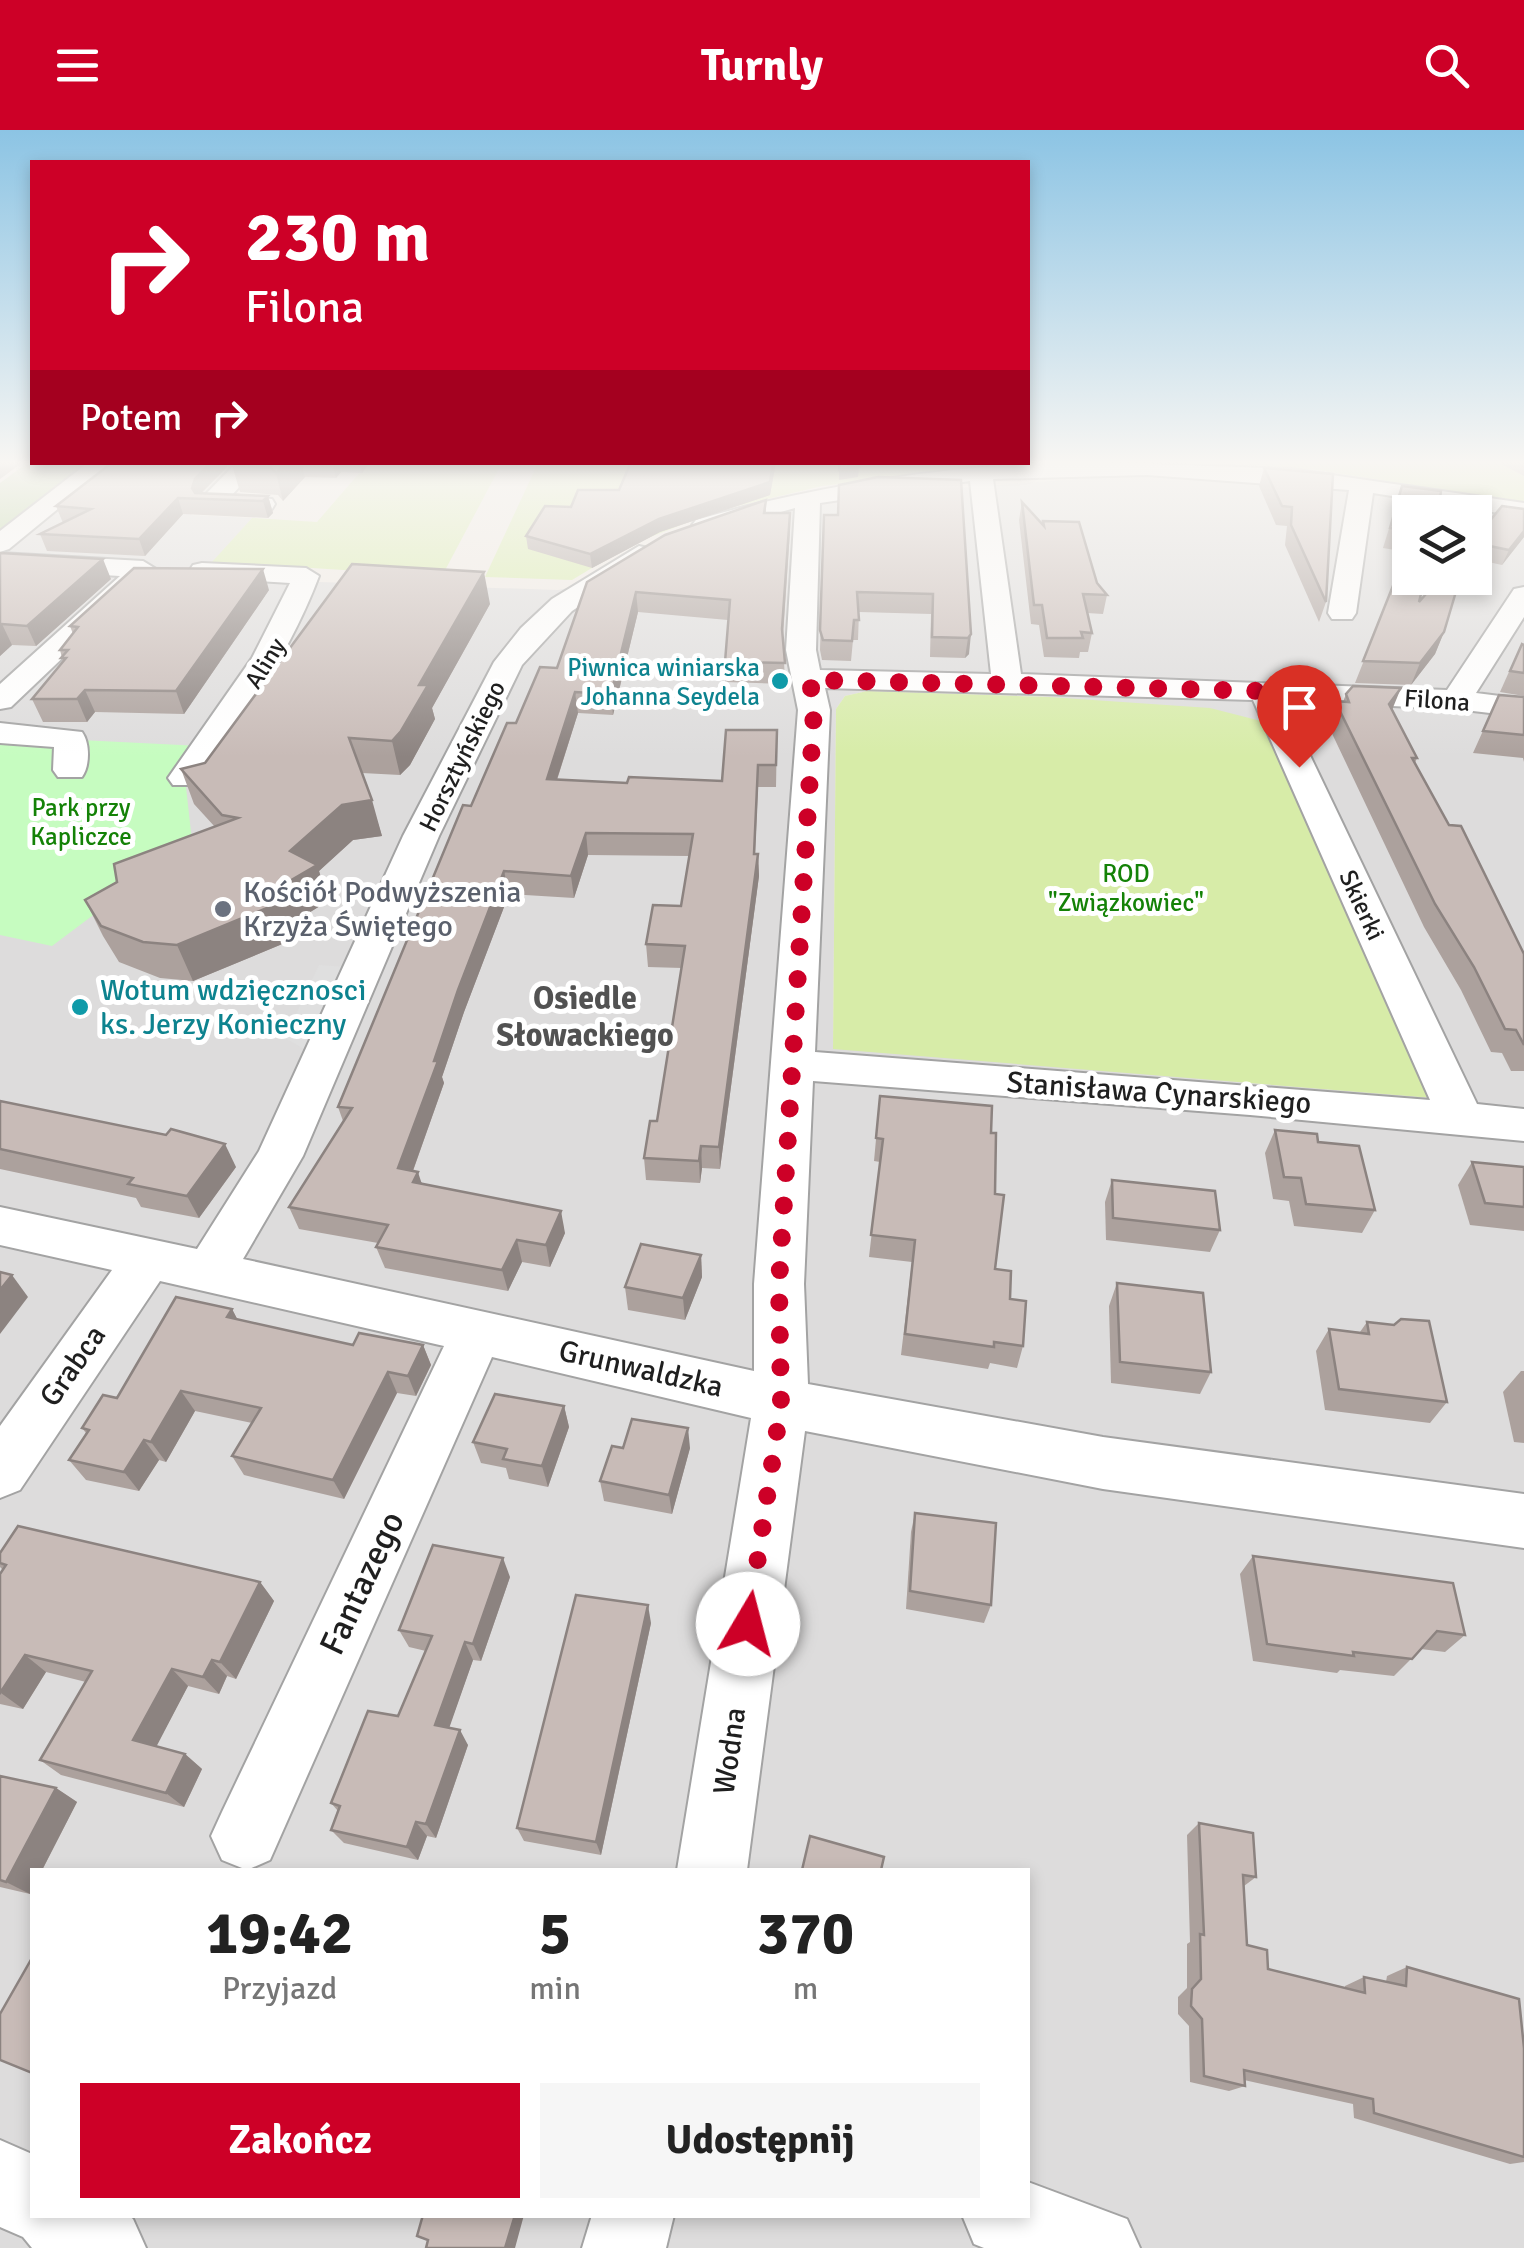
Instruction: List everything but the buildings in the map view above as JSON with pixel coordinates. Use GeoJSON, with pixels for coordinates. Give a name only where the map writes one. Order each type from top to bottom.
{"type":"FeatureCollection","features":[{"type":"Feature","properties":{"kind":"street","name":"Horsztyńskiego"},"geometry":{"type":"LineString","coordinates":[[209,1272],[280,1156],[486,701],[531,634],[592,582],[631,559]]}},
{"type":"Feature","properties":{"kind":"street","name":"Wodna"},"geometry":{"type":"LineString","coordinates":[[712,1868],[781,1404],[779,1284],[814,710],[801,650],[805,559]]}},
{"type":"Feature","properties":{"kind":"street"},"geometry":{"type":"LineString","coordinates":[[991,559],[1007,682]]}},
{"type":"Feature","properties":{"kind":"street"},"geometry":{"type":"LineString","coordinates":[[1342,613],[1350,559]]}},
{"type":"Feature","properties":{"kind":"street","name":"Aliny"},"geometry":{"type":"LineString","coordinates":[[0,561],[321,576],[262,672],[186,778]]}},
{"type":"Feature","properties":{"kind":"street"},"geometry":{"type":"LineString","coordinates":[[0,700],[142,569]]}},
{"type":"Feature","properties":{"kind":"street"},"geometry":{"type":"LineString","coordinates":[[1456,700],[1524,595]]}},
{"type":"Feature","properties":{"kind":"street","name":"Filona"},"geometry":{"type":"LineString","coordinates":[[810,680],[1264,691],[1456,700],[1524,708]]}},
{"type":"Feature","properties":{"kind":"street","name":"Skierki"},"geometry":{"type":"LineString","coordinates":[[1264,691],[1461,1119]]}},
{"type":"Feature","properties":{"kind":"street"},"geometry":{"type":"LineString","coordinates":[[0,733],[71,740],[70,770]]}},
{"type":"Feature","properties":{"kind":"street","name":"Stanisława Cynarskiego"},"geometry":{"type":"LineString","coordinates":[[793,1065],[1250,1099],[1524,1126]]}},
{"type":"Feature","properties":{"kind":"street","name":"Grunwaldzka"},"geometry":{"type":"LineString","coordinates":[[0,1226],[478,1330],[688,1378],[781,1404],[948,1438],[1524,1520]]}},
{"type":"Feature","properties":{"kind":"street","name":"Grabca"},"geometry":{"type":"LineString","coordinates":[[0,1472],[147,1260]]}},
{"type":"Feature","properties":{"kind":"street","name":"Fantazego"},"geometry":{"type":"LineString","coordinates":[[246,1836],[478,1330]]}},
{"type":"Feature","properties":{"kind":"street"},"geometry":{"type":"LineString","coordinates":[[51,2218],[104,2248]]}},
{"type":"Feature","properties":{"kind":"street"},"geometry":{"type":"LineString","coordinates":[[624,2248],[632,2218]]}},
{"type":"Feature","properties":{"kind":"street"},"geometry":{"type":"LineString","coordinates":[[1012,2218],[1098,2248]]}},
{"type":"Feature","properties":{"kind":"shaded area"},"geometry":{"type":"Polygon","coordinates":[[[0,559],[216,559],[199,578],[558,590],[621,578],[666,559],[1392,559],[1392,595],[1492,595],[1492,559],[1524,559],[1524,2248],[0,2248],[0,559]],[[867,691],[845,696],[836,709],[833,1049],[1049,697],[867,691]]]}},
{"type":"Feature","properties":{"kind":"shaded area"},"geometry":{"type":"Polygon","coordinates":[[[319,965],[346,967],[309,1052],[285,1038],[319,965]]]}},
{"type":"Feature","properties":{"kind":"green space"},"geometry":{"type":"Polygon","coordinates":[[[215,559],[451,559],[442,576],[212,562],[215,559]]]}},
{"type":"Feature","properties":{"kind":"green space"},"geometry":{"type":"Polygon","coordinates":[[[493,559],[607,559],[572,580],[485,577],[493,559]]]}},
{"type":"Feature","properties":{"kind":"green space","name":"ROD \"Związkowiec\""},"geometry":{"type":"Polygon","coordinates":[[[867,691],[1049,697],[1210,708],[1261,721],[1433,1098],[833,1049],[836,709],[845,696],[867,691]]]}},
{"type":"Feature","properties":{"kind":"green space","name":"Park przy Kapliczce"},"geometry":{"type":"Polygon","coordinates":[[[0,736],[201,746],[185,778],[192,841],[52,946],[0,935],[0,736]]]}},
{"type":"Feature","properties":{"kind":"place","name":"Piwnica winiarska Johanna Seydela"},"geometry":{"type":"Point","coordinates":[780,681]}},
{"type":"Feature","properties":{"kind":"place","name":"Kościół Podwyższenia Krzyża Świętego"},"geometry":{"type":"Point","coordinates":[223,909]}},
{"type":"Feature","properties":{"kind":"place","name":"Wotum wdzięcznosci ks. Jerzy Konieczny"},"geometry":{"type":"Point","coordinates":[80,1007]}},
{"type":"Feature","properties":{"kind":"district","name":"Osiedle Słowackiego"},"geometry":{"type":"Point","coordinates":[585,1016]}},
{"type":"Feature","properties":{"kind":"route"},"geometry":{"type":"LineString","coordinates":[[748,1624],[781,1404],[779,1284],[814,710],[810,680],[1264,691],[1299,767]]}}]}
